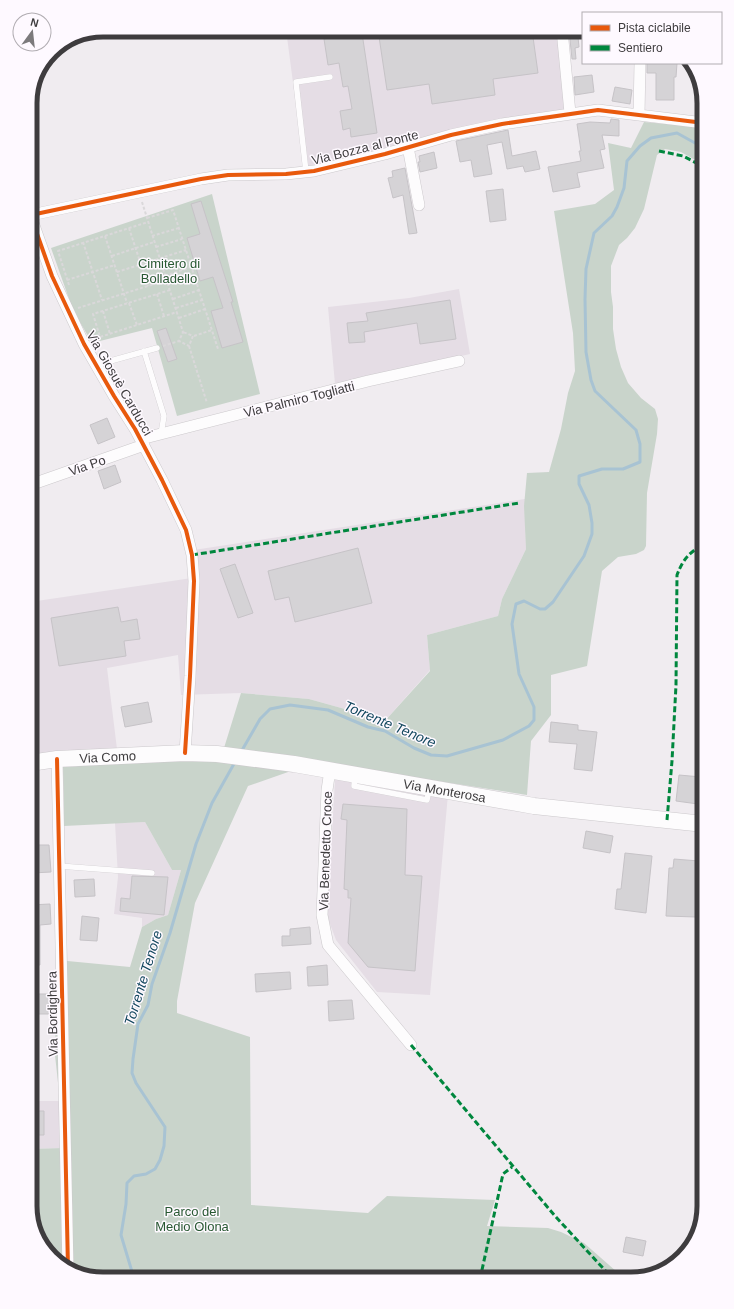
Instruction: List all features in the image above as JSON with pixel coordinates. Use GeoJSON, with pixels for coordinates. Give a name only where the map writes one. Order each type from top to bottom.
{"type":"FeatureCollection","features":[{"type":"Feature","properties":{"kind":"main road","name":"Via Monterosa"},"geometry":{"type":"LineString","coordinates":[[185,753],[217,754],[330,770],[534,806],[697,823]]}},
{"type":"Feature","properties":{"kind":"main road","name":"Via Como"},"geometry":{"type":"LineString","coordinates":[[37,762],[57,759],[185,753]]}},
{"type":"Feature","properties":{"kind":"street"},"geometry":{"type":"LineString","coordinates":[[563,37],[570,113]]}},
{"type":"Feature","properties":{"kind":"street"},"geometry":{"type":"LineString","coordinates":[[640,64],[640,115]]}},
{"type":"Feature","properties":{"kind":"street","name":"Via Bozza al Ponte"},"geometry":{"type":"LineString","coordinates":[[37,214],[201,179],[228,175],[286,174],[314,171],[451,135],[502,124],[570,113],[598,110],[697,122]]}},
{"type":"Feature","properties":{"kind":"street"},"geometry":{"type":"LineString","coordinates":[[408,147],[419,205]]}},
{"type":"Feature","properties":{"kind":"street","name":"Via Giosuè Carducci"},"geometry":{"type":"LineString","coordinates":[[37,234],[52,276],[84,344],[142,442],[186,530],[192,555],[194,581],[185,753]]}},
{"type":"Feature","properties":{"kind":"street","name":"Via Palmiro Togliatti"},"geometry":{"type":"LineString","coordinates":[[142,442],[161,434],[368,381],[459,361]]}},
{"type":"Feature","properties":{"kind":"street","name":"Via Po"},"geometry":{"type":"LineString","coordinates":[[37,482],[142,442]]}},
{"type":"Feature","properties":{"kind":"street","name":"Via Bordighera"},"geometry":{"type":"LineString","coordinates":[[57,759],[68,1261]]}},
{"type":"Feature","properties":{"kind":"street","name":"Via Benedetto Croce"},"geometry":{"type":"LineString","coordinates":[[330,770],[327,790],[322,915],[328,945],[411,1044]]}},
{"type":"Feature","properties":{"kind":"lane"},"geometry":{"type":"LineString","coordinates":[[306,172],[296,82],[330,77]]}},
{"type":"Feature","properties":{"kind":"lane"},"geometry":{"type":"LineString","coordinates":[[96,365],[157,348]]}},
{"type":"Feature","properties":{"kind":"lane"},"geometry":{"type":"LineString","coordinates":[[144,351],[164,416],[161,434]]}},
{"type":"Feature","properties":{"kind":"lane"},"geometry":{"type":"LineString","coordinates":[[59,866],[152,873]]}},
{"type":"Feature","properties":{"kind":"path"},"geometry":{"type":"LineString","coordinates":[[138,192],[183,332],[179,341]]}},
{"type":"Feature","properties":{"kind":"path"},"geometry":{"type":"LineString","coordinates":[[147,218],[173,210],[218,349]]}},
{"type":"Feature","properties":{"kind":"path"},"geometry":{"type":"LineString","coordinates":[[70,287],[58,250],[148,222]]}},
{"type":"Feature","properties":{"kind":"path"},"geometry":{"type":"LineString","coordinates":[[129,228],[148,286]]}},
{"type":"Feature","properties":{"kind":"path"},"geometry":{"type":"LineString","coordinates":[[152,236],[179,228]]}},
{"type":"Feature","properties":{"kind":"path"},"geometry":{"type":"LineString","coordinates":[[105,236],[124,294],[137,325]]}},
{"type":"Feature","properties":{"kind":"path"},"geometry":{"type":"LineString","coordinates":[[156,247],[182,239]]}},
{"type":"Feature","properties":{"kind":"path"},"geometry":{"type":"LineString","coordinates":[[83,242],[102,300]]}},
{"type":"Feature","properties":{"kind":"path"},"geometry":{"type":"LineString","coordinates":[[112,256],[154,242]]}},
{"type":"Feature","properties":{"kind":"path"},"geometry":{"type":"LineString","coordinates":[[117,272],[186,250]]}},
{"type":"Feature","properties":{"kind":"path"},"geometry":{"type":"LineString","coordinates":[[67,280],[115,265]]}},
{"type":"Feature","properties":{"kind":"path"},"geometry":{"type":"LineString","coordinates":[[165,276],[192,267]]}},
{"type":"Feature","properties":{"kind":"path"},"geometry":{"type":"LineString","coordinates":[[77,309],[167,280]]}},
{"type":"Feature","properties":{"kind":"path"},"geometry":{"type":"LineString","coordinates":[[170,290],[93,314],[100,337],[177,312]]}},
{"type":"Feature","properties":{"kind":"path"},"geometry":{"type":"LineString","coordinates":[[173,298],[199,290]]}},
{"type":"Feature","properties":{"kind":"path"},"geometry":{"type":"LineString","coordinates":[[157,294],[164,316]]}},
{"type":"Feature","properties":{"kind":"path"},"geometry":{"type":"LineString","coordinates":[[176,308],[202,300]]}},
{"type":"Feature","properties":{"kind":"path"},"geometry":{"type":"LineString","coordinates":[[179,318],[205,309]]}},
{"type":"Feature","properties":{"kind":"path"},"geometry":{"type":"LineString","coordinates":[[103,311],[110,334]]}},
{"type":"Feature","properties":{"kind":"path"},"geometry":{"type":"LineString","coordinates":[[183,332],[194,336],[212,330]]}},
{"type":"Feature","properties":{"kind":"path"},"geometry":{"type":"LineString","coordinates":[[194,336],[189,346],[207,403]]}},
{"type":"Feature","properties":{"kind":"path"},"geometry":{"type":"LineString","coordinates":[[157,348],[179,341],[189,346]]}},
{"type":"Feature","properties":{"kind":"shaded area"},"geometry":{"type":"Polygon","coordinates":[[[287,37],[558,37],[569,115],[506,123],[305,174],[287,37]]]}},
{"type":"Feature","properties":{"kind":"shaded area"},"geometry":{"type":"Polygon","coordinates":[[[459,289],[470,354],[335,384],[328,307],[409,298],[459,289]]]}},
{"type":"Feature","properties":{"kind":"shaded area"},"geometry":{"type":"Polygon","coordinates":[[[525,499],[526,549],[502,599],[498,616],[427,635],[430,670],[383,723],[352,711],[309,699],[241,693],[181,695],[178,655],[107,668],[117,749],[37,755],[37,601],[192,578],[187,551],[525,499]]]}},
{"type":"Feature","properties":{"kind":"shaded area"},"geometry":{"type":"Polygon","coordinates":[[[336,765],[449,783],[430,995],[377,992],[336,940],[327,916],[336,765]]]}},
{"type":"Feature","properties":{"kind":"shaded area"},"geometry":{"type":"Polygon","coordinates":[[[145,822],[172,870],[181,870],[168,915],[156,919],[142,927],[142,918],[114,914],[118,877],[115,823],[145,822]]]}},
{"type":"Feature","properties":{"kind":"shaded area"},"geometry":{"type":"Polygon","coordinates":[[[37,1101],[60,1101],[63,1148],[37,1149],[37,1101]]]}},
{"type":"Feature","properties":{"kind":"green space"},"geometry":{"type":"Polygon","coordinates":[[[644,122],[697,127],[697,161],[681,152],[665,149],[657,155],[644,209],[635,228],[619,245],[611,266],[613,329],[621,367],[628,383],[641,398],[655,409],[658,419],[657,434],[647,493],[646,546],[644,550],[636,554],[618,557],[602,571],[587,666],[551,675],[551,715],[531,741],[527,795],[224,748],[241,693],[309,699],[352,711],[383,723],[430,671],[427,635],[498,616],[502,599],[526,549],[524,506],[527,473],[549,472],[561,429],[568,393],[575,371],[573,333],[554,211],[595,204],[614,190],[608,143],[631,148],[644,122]]]}},
{"type":"Feature","properties":{"kind":"green space","name":"Cimitero di Bolladello"},"geometry":{"type":"Polygon","coordinates":[[[212,194],[260,394],[177,416],[152,328],[92,343],[73,310],[51,248],[212,194]]]}},
{"type":"Feature","properties":{"kind":"green space","name":"Parco del Medio Olona"},"geometry":{"type":"Polygon","coordinates":[[[186,760],[230,761],[291,771],[248,786],[195,903],[177,1001],[177,1013],[250,1037],[251,1205],[368,1213],[387,1196],[495,1200],[487,1226],[548,1228],[561,1232],[584,1243],[617,1272],[99,1272],[78,1267],[56,1253],[46,1239],[38,1219],[37,1149],[63,1148],[55,1055],[57,960],[130,967],[142,927],[156,919],[168,915],[181,870],[172,870],[145,822],[64,826],[63,767],[186,760]]]}},
{"type":"Feature","properties":{"kind":"building"},"geometry":{"type":"Polygon","coordinates":[[[337,37],[363,37],[377,133],[351,137],[350,128],[343,130],[340,111],[352,109],[348,86],[343,87],[339,63],[328,65],[324,39],[337,37]]]}},
{"type":"Feature","properties":{"kind":"building"},"geometry":{"type":"Polygon","coordinates":[[[379,37],[533,37],[538,73],[493,79],[495,95],[432,104],[429,84],[387,90],[379,37]]]}},
{"type":"Feature","properties":{"kind":"building"},"geometry":{"type":"Polygon","coordinates":[[[570,37],[578,37],[579,47],[575,48],[576,59],[572,59],[570,37]]]}},
{"type":"Feature","properties":{"kind":"building"},"geometry":{"type":"Polygon","coordinates":[[[647,64],[677,64],[676,77],[674,77],[674,100],[656,100],[656,73],[647,73],[647,64]]]}},
{"type":"Feature","properties":{"kind":"building"},"geometry":{"type":"Polygon","coordinates":[[[592,75],[594,92],[575,95],[574,77],[592,75]]]}},
{"type":"Feature","properties":{"kind":"building"},"geometry":{"type":"Polygon","coordinates":[[[615,87],[632,90],[630,104],[612,101],[615,87]]]}},
{"type":"Feature","properties":{"kind":"building"},"geometry":{"type":"Polygon","coordinates":[[[611,119],[619,120],[619,136],[602,135],[605,149],[600,150],[604,168],[577,173],[580,187],[553,192],[548,167],[581,161],[577,124],[590,122],[610,123],[611,119]]]}},
{"type":"Feature","properties":{"kind":"building"},"geometry":{"type":"Polygon","coordinates":[[[508,130],[512,156],[536,151],[540,169],[525,172],[523,166],[507,169],[502,142],[487,145],[492,174],[474,177],[471,160],[460,162],[456,141],[508,130]]]}},
{"type":"Feature","properties":{"kind":"building"},"geometry":{"type":"Polygon","coordinates":[[[434,152],[437,168],[420,172],[418,162],[420,162],[419,156],[434,152]]]}},
{"type":"Feature","properties":{"kind":"building"},"geometry":{"type":"Polygon","coordinates":[[[405,168],[417,233],[409,234],[403,195],[393,198],[388,178],[393,177],[392,171],[405,168]]]}},
{"type":"Feature","properties":{"kind":"building"},"geometry":{"type":"Polygon","coordinates":[[[503,189],[506,220],[490,222],[486,191],[503,189]]]}},
{"type":"Feature","properties":{"kind":"building"},"geometry":{"type":"Polygon","coordinates":[[[201,201],[233,302],[231,302],[243,342],[222,348],[211,311],[223,308],[213,277],[200,281],[187,238],[200,234],[191,204],[201,201]]]}},
{"type":"Feature","properties":{"kind":"building"},"geometry":{"type":"Polygon","coordinates":[[[450,300],[456,339],[420,344],[417,323],[364,332],[365,342],[349,343],[347,323],[368,321],[366,313],[450,300]]]}},
{"type":"Feature","properties":{"kind":"building"},"geometry":{"type":"Polygon","coordinates":[[[166,328],[177,359],[168,362],[157,331],[166,328]]]}},
{"type":"Feature","properties":{"kind":"building"},"geometry":{"type":"Polygon","coordinates":[[[107,418],[115,437],[98,444],[90,425],[107,418]]]}},
{"type":"Feature","properties":{"kind":"building"},"geometry":{"type":"Polygon","coordinates":[[[115,465],[121,482],[104,489],[98,471],[115,465]]]}},
{"type":"Feature","properties":{"kind":"building"},"geometry":{"type":"Polygon","coordinates":[[[358,548],[372,603],[295,622],[289,597],[275,600],[268,571],[358,548]]]}},
{"type":"Feature","properties":{"kind":"building"},"geometry":{"type":"Polygon","coordinates":[[[235,564],[253,613],[238,618],[220,569],[235,564]]]}},
{"type":"Feature","properties":{"kind":"building"},"geometry":{"type":"Polygon","coordinates":[[[118,607],[121,622],[137,619],[140,639],[124,641],[126,656],[59,666],[51,618],[118,607]]]}},
{"type":"Feature","properties":{"kind":"building"},"geometry":{"type":"Polygon","coordinates":[[[148,702],[152,722],[125,727],[121,707],[148,702]]]}},
{"type":"Feature","properties":{"kind":"building"},"geometry":{"type":"Polygon","coordinates":[[[551,722],[578,725],[578,730],[597,732],[592,771],[574,769],[577,744],[549,742],[551,722]]]}},
{"type":"Feature","properties":{"kind":"building"},"geometry":{"type":"Polygon","coordinates":[[[679,775],[697,777],[697,804],[676,801],[679,775]]]}},
{"type":"Feature","properties":{"kind":"building"},"geometry":{"type":"Polygon","coordinates":[[[343,804],[407,809],[405,875],[422,876],[415,971],[368,967],[348,943],[351,898],[348,898],[348,890],[344,889],[347,820],[341,819],[343,804]]]}},
{"type":"Feature","properties":{"kind":"building"},"geometry":{"type":"Polygon","coordinates":[[[586,831],[613,836],[610,853],[583,848],[586,831]]]}},
{"type":"Feature","properties":{"kind":"building"},"geometry":{"type":"Polygon","coordinates":[[[37,845],[49,845],[51,872],[37,873],[37,845]]]}},
{"type":"Feature","properties":{"kind":"building"},"geometry":{"type":"Polygon","coordinates":[[[625,853],[652,856],[646,913],[615,909],[617,889],[621,889],[625,853]]]}},
{"type":"Feature","properties":{"kind":"building"},"geometry":{"type":"Polygon","coordinates":[[[674,859],[697,861],[696,917],[666,916],[669,868],[673,868],[674,859]]]}},
{"type":"Feature","properties":{"kind":"building"},"geometry":{"type":"Polygon","coordinates":[[[132,876],[168,877],[164,915],[120,911],[121,898],[130,899],[132,876]]]}},
{"type":"Feature","properties":{"kind":"building"},"geometry":{"type":"Polygon","coordinates":[[[94,879],[95,896],[75,897],[74,880],[94,879]]]}},
{"type":"Feature","properties":{"kind":"building"},"geometry":{"type":"Polygon","coordinates":[[[50,904],[51,924],[40,925],[40,965],[37,965],[37,905],[50,904]]]}},
{"type":"Feature","properties":{"kind":"building"},"geometry":{"type":"Polygon","coordinates":[[[82,916],[99,918],[97,941],[80,940],[82,916]]]}},
{"type":"Feature","properties":{"kind":"building"},"geometry":{"type":"Polygon","coordinates":[[[310,927],[311,944],[282,946],[282,936],[290,936],[290,929],[310,927]]]}},
{"type":"Feature","properties":{"kind":"building"},"geometry":{"type":"Polygon","coordinates":[[[327,965],[328,985],[308,986],[307,967],[327,965]]]}},
{"type":"Feature","properties":{"kind":"building"},"geometry":{"type":"Polygon","coordinates":[[[290,972],[291,989],[256,992],[255,974],[290,972]]]}},
{"type":"Feature","properties":{"kind":"building"},"geometry":{"type":"Polygon","coordinates":[[[37,994],[54,994],[55,1014],[37,1014],[37,994]]]}},
{"type":"Feature","properties":{"kind":"building"},"geometry":{"type":"Polygon","coordinates":[[[352,1000],[354,1019],[329,1021],[328,1001],[352,1000]]]}},
{"type":"Feature","properties":{"kind":"building"},"geometry":{"type":"Polygon","coordinates":[[[37,1111],[44,1111],[44,1135],[37,1135],[37,1111]]]}},
{"type":"Feature","properties":{"kind":"building"},"geometry":{"type":"Polygon","coordinates":[[[626,1237],[646,1241],[643,1256],[623,1252],[626,1237]]]}},
{"type":"Feature","properties":{"kind":"waterway","name":"Torrente Tenore"},"geometry":{"type":"LineString","coordinates":[[241,752],[260,719],[270,709],[290,705],[328,710],[368,727],[385,731],[414,748],[431,755],[447,756],[503,740],[529,726],[534,720],[534,707],[519,674],[512,624],[516,604],[524,601],[540,609],[545,609],[553,602],[584,556],[592,534],[592,523],[589,505],[579,484],[579,476],[602,469],[623,469],[640,462],[640,444],[636,430],[595,391],[591,380],[586,352],[585,299],[586,269],[594,233],[612,216],[617,207],[624,188],[627,161],[640,146],[651,138],[677,133],[697,144]]}},
{"type":"Feature","properties":{"kind":"waterway","name":"Torrente Tenore"},"geometry":{"type":"LineString","coordinates":[[132,1272],[121,1235],[126,1204],[127,1183],[134,1176],[146,1174],[155,1169],[160,1160],[164,1146],[165,1127],[136,1083],[132,1073],[138,1024],[148,1005],[152,984],[170,933],[196,844],[212,803],[235,762]]}},
{"type":"Feature","properties":{"kind":"marked path"},"geometry":{"type":"LineString","coordinates":[[659,151],[683,156],[697,163]]}},
{"type":"Feature","properties":{"kind":"marked path"},"geometry":{"type":"LineString","coordinates":[[192,555],[519,503]]}},
{"type":"Feature","properties":{"kind":"marked path"},"geometry":{"type":"LineString","coordinates":[[667,820],[676,685],[677,575],[682,564],[697,548]]}},
{"type":"Feature","properties":{"kind":"marked path"},"geometry":{"type":"LineString","coordinates":[[411,1045],[555,1216],[607,1272]]}},
{"type":"Feature","properties":{"kind":"marked path"},"geometry":{"type":"LineString","coordinates":[[482,1272],[503,1174],[512,1167]]}},
{"type":"Feature","properties":{"kind":"cycle path"},"geometry":{"type":"LineString","coordinates":[[37,214],[201,179],[228,175],[286,174],[314,171],[385,154],[451,135],[502,124],[598,110],[697,122]]}},
{"type":"Feature","properties":{"kind":"cycle path"},"geometry":{"type":"LineString","coordinates":[[37,234],[52,276],[84,344],[135,429],[186,530],[192,555],[194,581],[185,753]]}},
{"type":"Feature","properties":{"kind":"cycle path"},"geometry":{"type":"LineString","coordinates":[[57,759],[68,1261]]}}]}
